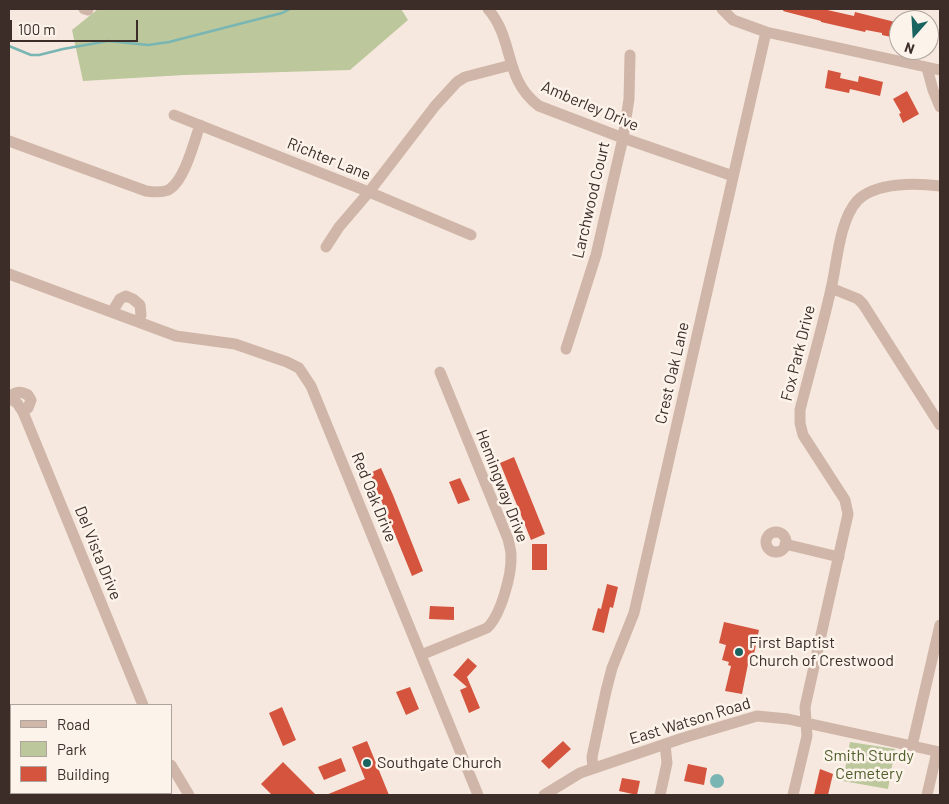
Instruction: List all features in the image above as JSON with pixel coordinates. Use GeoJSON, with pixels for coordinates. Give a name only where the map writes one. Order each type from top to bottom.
{"type":"FeatureCollection","features":[{"type":"Feature","properties":{"kind":"street","name":"Amberley Drive"},"geometry":{"type":"LineString","coordinates":[[488,9],[502,32],[511,65],[521,89],[539,106],[623,138],[733,176]]}},
{"type":"Feature","properties":{"kind":"street"},"geometry":{"type":"LineString","coordinates":[[722,9],[733,20],[766,32],[940,70]]}},
{"type":"Feature","properties":{"kind":"street","name":"Crest Oak Lane"},"geometry":{"type":"LineString","coordinates":[[593,768],[592,757],[606,691],[612,668],[634,613],[766,32]]}},
{"type":"Feature","properties":{"kind":"street","name":"Larchwood Court"},"geometry":{"type":"LineString","coordinates":[[566,349],[596,255],[623,138],[630,99],[630,54]]}},
{"type":"Feature","properties":{"kind":"street"},"geometry":{"type":"LineString","coordinates":[[326,248],[339,227],[369,192],[435,106],[457,82],[466,77],[511,65]]}},
{"type":"Feature","properties":{"kind":"street"},"geometry":{"type":"LineString","coordinates":[[927,68],[940,107]]}},
{"type":"Feature","properties":{"kind":"street","name":"Richter Lane"},"geometry":{"type":"LineString","coordinates":[[174,115],[369,192],[471,235]]}},
{"type":"Feature","properties":{"kind":"street"},"geometry":{"type":"LineString","coordinates":[[9,141],[152,192],[170,189],[178,181],[200,125]]}},
{"type":"Feature","properties":{"kind":"street","name":"Fox Park Drive"},"geometry":{"type":"LineString","coordinates":[[793,795],[807,736],[805,707],[848,514],[845,500],[803,435],[800,423],[800,410],[832,288],[843,230],[848,214],[857,201],[871,192],[886,187],[909,184],[940,186]]}},
{"type":"Feature","properties":{"kind":"street","name":"Red Oak Drive"},"geometry":{"type":"LineString","coordinates":[[9,274],[176,336],[235,344],[299,368],[311,386],[478,795]]}},
{"type":"Feature","properties":{"kind":"street"},"geometry":{"type":"LineString","coordinates":[[832,288],[858,299],[862,304],[940,426]]}},
{"type":"Feature","properties":{"kind":"street"},"geometry":{"type":"LineString","coordinates":[[112,312],[120,299],[126,296],[134,299],[140,305],[141,315],[138,322]]}},
{"type":"Feature","properties":{"kind":"street","name":"Hemingway Drive"},"geometry":{"type":"LineString","coordinates":[[421,655],[487,628],[492,623],[503,597],[511,554],[508,539],[440,372]]}},
{"type":"Feature","properties":{"kind":"street","name":"Del Vista Drive"},"geometry":{"type":"LineString","coordinates":[[9,398],[17,403],[23,412],[143,704]]}},
{"type":"Feature","properties":{"kind":"street"},"geometry":{"type":"LineString","coordinates":[[785,544],[839,557]]}},
{"type":"Feature","properties":{"kind":"street"},"geometry":{"type":"LineString","coordinates":[[912,746],[940,625]]}},
{"type":"Feature","properties":{"kind":"street","name":"East Watson Road"},"geometry":{"type":"LineString","coordinates":[[544,795],[580,773],[593,768],[757,716],[806,722],[939,752]]}},
{"type":"Feature","properties":{"kind":"street"},"geometry":{"type":"LineString","coordinates":[[660,795],[667,763],[666,744]]}},
{"type":"Feature","properties":{"kind":"street"},"geometry":{"type":"LineString","coordinates":[[927,795],[939,752]]}},
{"type":"Feature","properties":{"kind":"street"},"geometry":{"type":"LineString","coordinates":[[172,766],[189,795]]}},
{"type":"Feature","properties":{"kind":"green space"},"geometry":{"type":"Polygon","coordinates":[[[98,9],[401,9],[408,20],[350,70],[184,75],[83,81],[72,30],[98,9]]]}},
{"type":"Feature","properties":{"kind":"green space","name":"Smith Sturdy Cemetery"},"geometry":{"type":"Polygon","coordinates":[[[850,742],[895,749],[888,789],[843,781],[850,742]]]}},
{"type":"Feature","properties":{"kind":"water"},"geometry":{"type":"Polygon","coordinates":[[[717,774],[722,776],[724,781],[722,786],[717,788],[712,786],[710,781],[712,776],[717,774]]]}},
{"type":"Feature","properties":{"kind":"building"},"geometry":{"type":"Polygon","coordinates":[[[784,9],[823,9],[854,16],[855,12],[889,20],[889,36],[882,35],[882,33],[866,30],[865,32],[821,22],[783,11],[784,9]]]}},
{"type":"Feature","properties":{"kind":"building"},"geometry":{"type":"Polygon","coordinates":[[[828,70],[841,73],[840,78],[858,82],[859,76],[883,82],[880,96],[850,89],[849,93],[825,88],[828,70]]]}},
{"type":"Feature","properties":{"kind":"building"},"geometry":{"type":"Polygon","coordinates":[[[907,91],[919,114],[903,123],[899,114],[901,113],[893,99],[907,91]]]}},
{"type":"Feature","properties":{"kind":"building"},"geometry":{"type":"Polygon","coordinates":[[[514,457],[545,534],[531,540],[500,463],[514,457]]]}},
{"type":"Feature","properties":{"kind":"building"},"geometry":{"type":"Polygon","coordinates":[[[381,468],[423,571],[412,576],[370,473],[381,468]]]}},
{"type":"Feature","properties":{"kind":"building"},"geometry":{"type":"Polygon","coordinates":[[[460,478],[470,500],[458,504],[449,482],[460,478]]]}},
{"type":"Feature","properties":{"kind":"building"},"geometry":{"type":"Polygon","coordinates":[[[532,544],[547,544],[547,570],[532,570],[532,544]]]}},
{"type":"Feature","properties":{"kind":"building"},"geometry":{"type":"Polygon","coordinates":[[[607,584],[618,587],[613,608],[610,607],[604,633],[592,630],[598,608],[601,609],[607,584]]]}},
{"type":"Feature","properties":{"kind":"building"},"geometry":{"type":"Polygon","coordinates":[[[430,606],[454,607],[454,620],[429,619],[430,606]]]}},
{"type":"Feature","properties":{"kind":"building","name":"First Baptist Church of Crestwood"},"geometry":{"type":"Polygon","coordinates":[[[724,622],[759,630],[753,659],[749,659],[742,694],[725,691],[731,666],[728,665],[729,662],[722,660],[726,645],[719,643],[724,622]]]}},
{"type":"Feature","properties":{"kind":"building"},"geometry":{"type":"Polygon","coordinates":[[[468,658],[477,666],[467,677],[480,708],[469,713],[460,690],[467,687],[453,675],[468,658]]]}},
{"type":"Feature","properties":{"kind":"building"},"geometry":{"type":"Polygon","coordinates":[[[410,687],[419,709],[406,715],[396,692],[410,687]]]}},
{"type":"Feature","properties":{"kind":"building"},"geometry":{"type":"Polygon","coordinates":[[[282,707],[296,740],[283,746],[269,713],[282,707]]]}},
{"type":"Feature","properties":{"kind":"building","name":"Southgate Church"},"geometry":{"type":"Polygon","coordinates":[[[367,741],[389,795],[326,795],[365,779],[352,747],[367,741]]]}},
{"type":"Feature","properties":{"kind":"building"},"geometry":{"type":"Polygon","coordinates":[[[563,741],[571,749],[549,769],[541,761],[563,741]]]}},
{"type":"Feature","properties":{"kind":"building"},"geometry":{"type":"Polygon","coordinates":[[[341,758],[346,771],[324,780],[318,767],[341,758]]]}},
{"type":"Feature","properties":{"kind":"building"},"geometry":{"type":"Polygon","coordinates":[[[283,762],[316,795],[272,795],[261,784],[283,762]]]}},
{"type":"Feature","properties":{"kind":"building"},"geometry":{"type":"Polygon","coordinates":[[[688,764],[707,768],[704,785],[684,781],[688,764]]]}},
{"type":"Feature","properties":{"kind":"building"},"geometry":{"type":"Polygon","coordinates":[[[820,769],[833,774],[828,795],[814,795],[820,769]]]}},
{"type":"Feature","properties":{"kind":"building"},"geometry":{"type":"Polygon","coordinates":[[[622,778],[640,781],[637,795],[619,791],[622,778]]]}},
{"type":"Feature","properties":{"kind":"waterway"},"geometry":{"type":"LineString","coordinates":[[9,46],[31,55],[39,55],[108,41],[148,45],[169,42],[282,13],[290,9]]}},
{"type":"Feature","properties":{"kind":"place","name":"First Baptist Church of Crestwood"},"geometry":{"type":"Point","coordinates":[739,652]}},
{"type":"Feature","properties":{"kind":"place","name":"Southgate Church"},"geometry":{"type":"Point","coordinates":[367,763]}}]}
